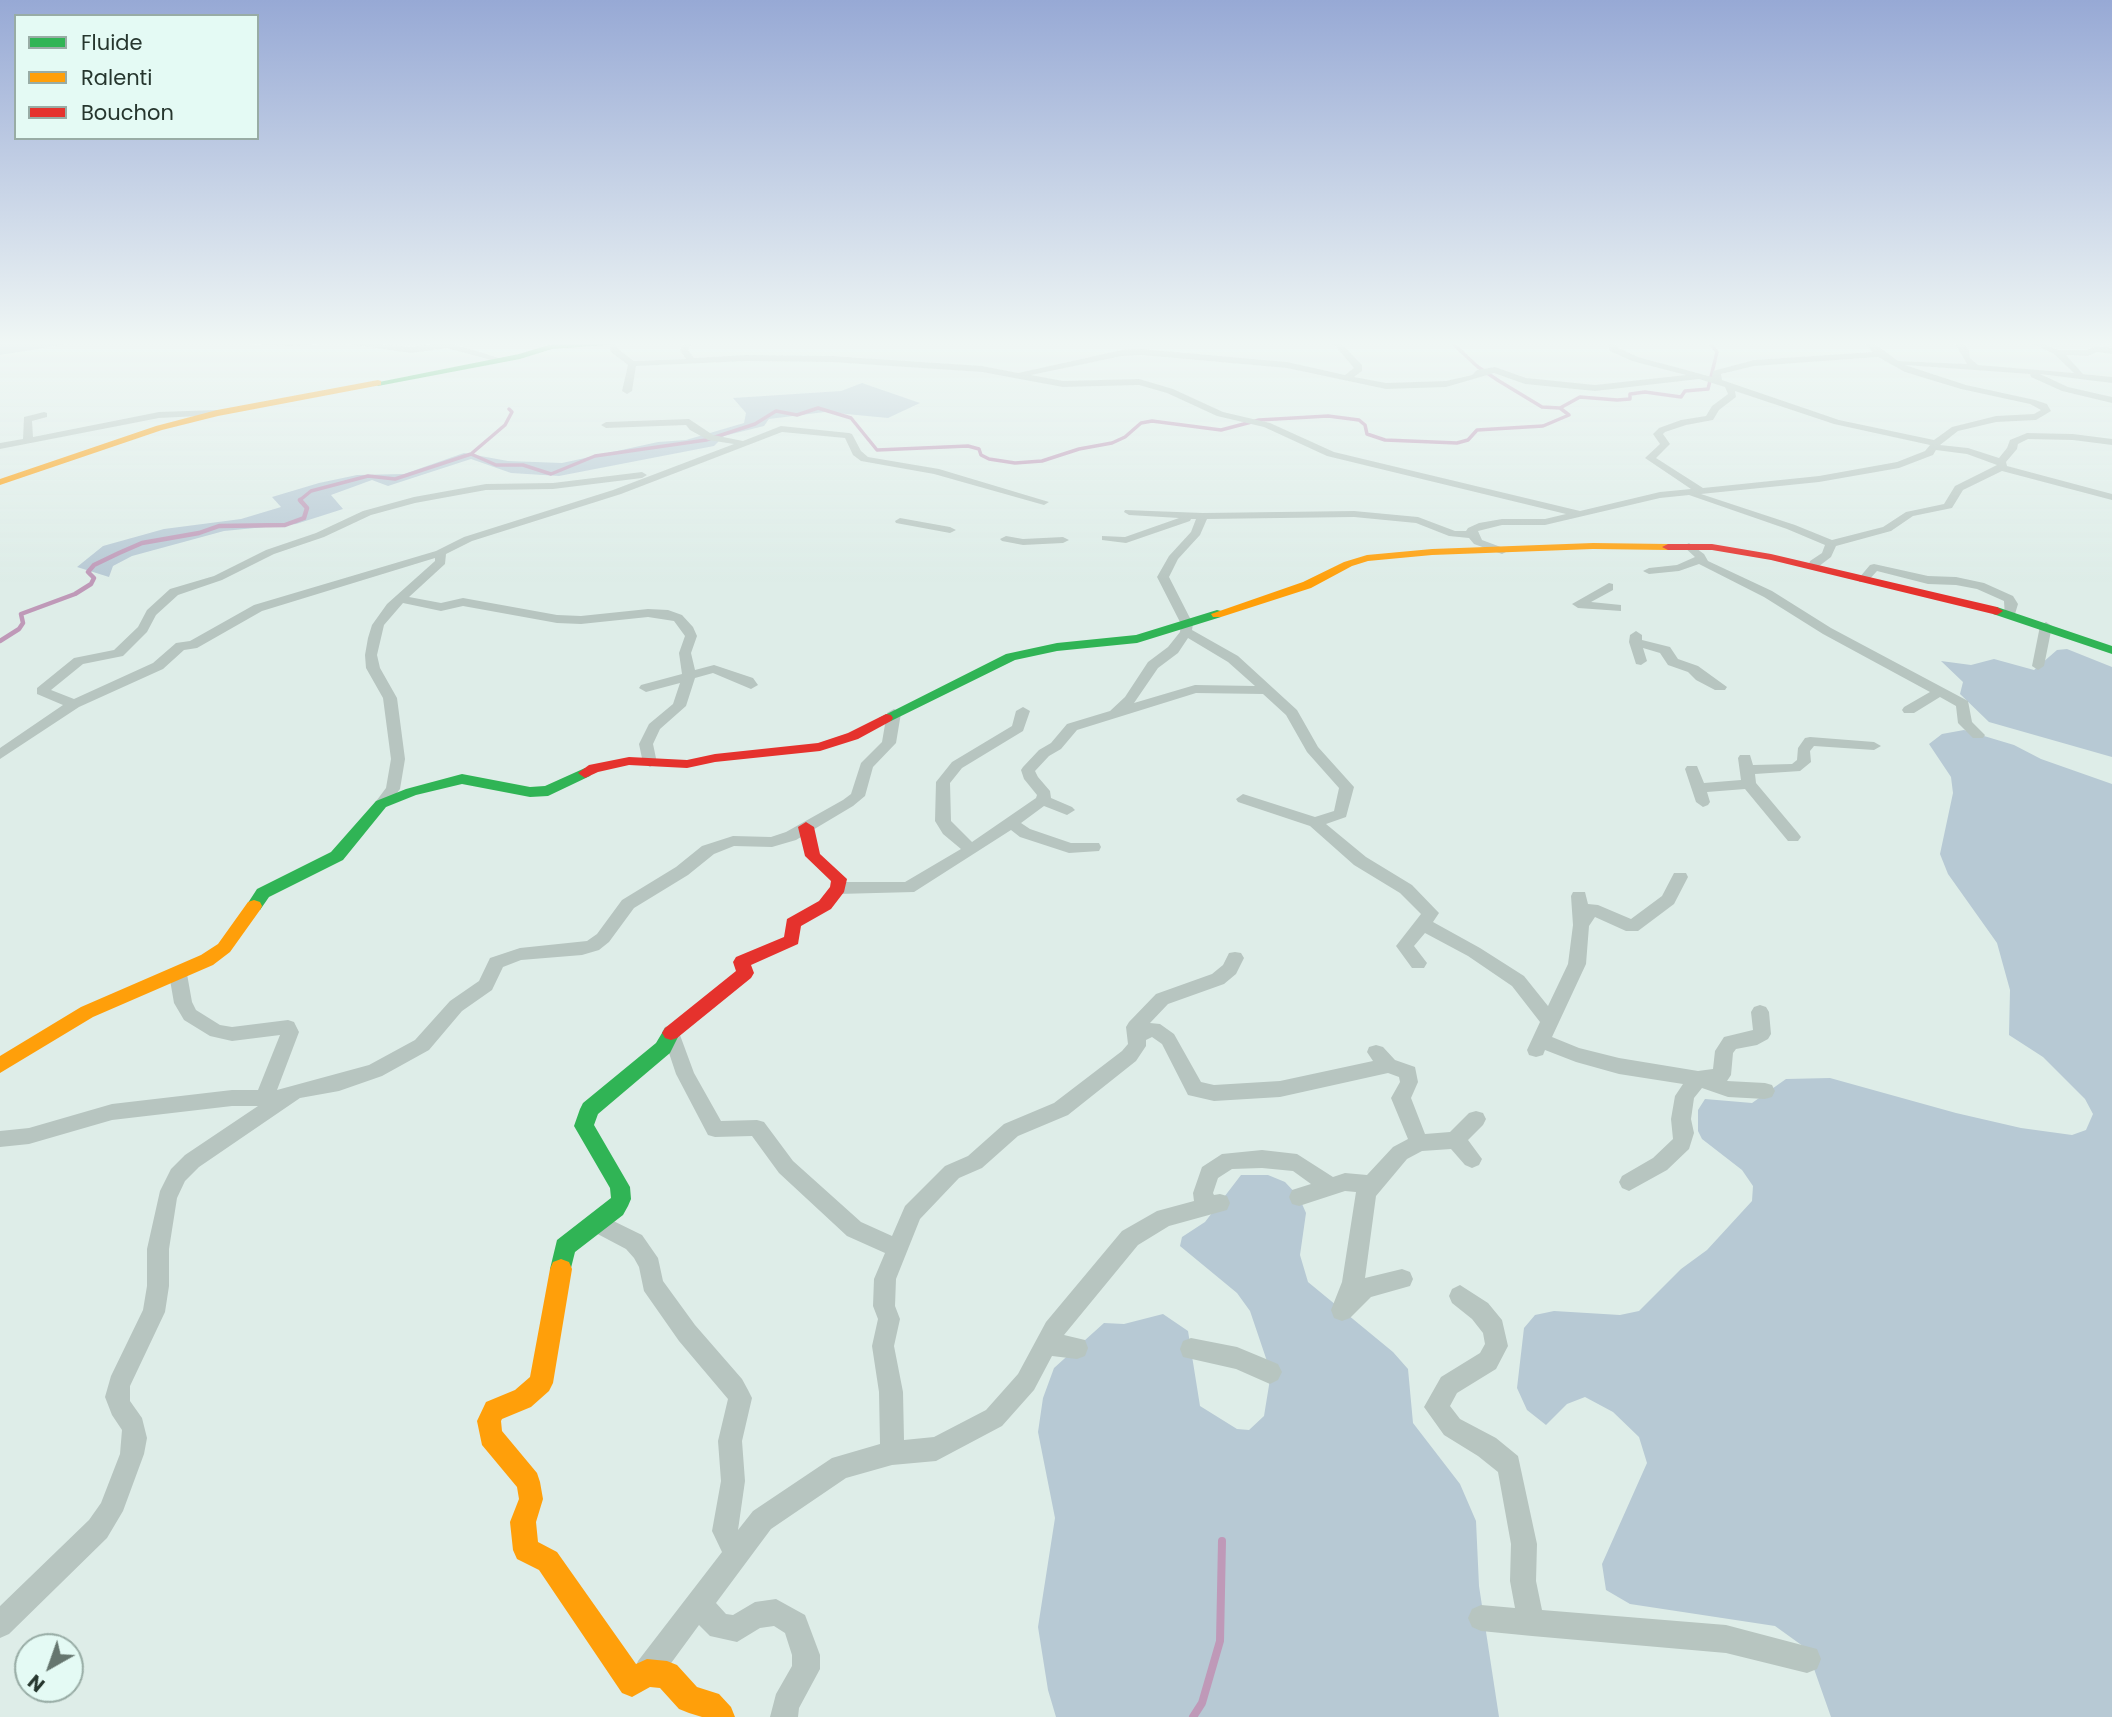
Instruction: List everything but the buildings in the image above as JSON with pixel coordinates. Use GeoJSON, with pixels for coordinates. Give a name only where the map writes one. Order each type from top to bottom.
{"type":"FeatureCollection","features":[{"type":"Feature","properties":{"kind":"street"},"geometry":{"type":"LineString","coordinates":[[27,422],[28,440]]}},
{"type":"Feature","properties":{"kind":"street"},"geometry":{"type":"LineString","coordinates":[[0,446],[122,422]]}},
{"type":"Feature","properties":{"kind":"street"},"geometry":{"type":"LineString","coordinates":[[0,482],[182,422]]}},
{"type":"Feature","properties":{"kind":"street"},"geometry":{"type":"LineString","coordinates":[[606,425],[687,422]]}},
{"type":"Feature","properties":{"kind":"street"},"geometry":{"type":"LineString","coordinates":[[689,422],[693,428],[711,438],[743,444]]}},
{"type":"Feature","properties":{"kind":"street"},"geometry":{"type":"LineString","coordinates":[[1257,422],[1331,453],[1581,514]]}},
{"type":"Feature","properties":{"kind":"street"},"geometry":{"type":"LineString","coordinates":[[1684,422],[1658,434],[1665,444],[1650,458],[1701,491]]}},
{"type":"Feature","properties":{"kind":"street"},"geometry":{"type":"LineString","coordinates":[[1838,422],[1968,451],[2000,465],[2112,497]]}},
{"type":"Feature","properties":{"kind":"street"},"geometry":{"type":"LineString","coordinates":[[1472,535],[1472,530],[1479,526],[1502,522],[1545,522],[1660,495],[1842,476],[1916,460],[1955,429],[1983,422]]}},
{"type":"Feature","properties":{"kind":"street"},"geometry":{"type":"LineString","coordinates":[[2002,422],[2027,436]]}},
{"type":"Feature","properties":{"kind":"street"},"geometry":{"type":"LineString","coordinates":[[0,755],[47,720],[74,704],[158,666],[180,646],[193,645],[258,608],[440,553],[468,539],[580,504],[781,429],[849,436],[858,453],[865,459],[935,471],[1044,502]]}},
{"type":"Feature","properties":{"kind":"street"},"geometry":{"type":"LineString","coordinates":[[1689,493],[1776,522],[1831,544],[1887,529],[1910,514],[1948,506],[1959,488],[2000,465],[2012,449],[2013,442],[2027,436],[2073,437],[2112,442]]}},
{"type":"Feature","properties":{"kind":"street"},"geometry":{"type":"LineString","coordinates":[[74,704],[42,691],[79,661],[118,653],[143,629],[151,613],[174,592],[218,579],[254,559],[320,535],[356,517],[414,500],[468,489],[553,486],[668,471]]}},
{"type":"Feature","properties":{"kind":"street"},"geometry":{"type":"LineString","coordinates":[[1896,507],[1910,514]]}},
{"type":"Feature","properties":{"kind":"street"},"geometry":{"type":"LineString","coordinates":[[1129,512],[1203,516],[1354,514],[1418,520],[1453,534],[1472,535],[1478,542],[1502,551]]}},
{"type":"Feature","properties":{"kind":"street"},"geometry":{"type":"LineString","coordinates":[[1107,538],[1126,540],[1177,521],[1203,516]]}},
{"type":"Feature","properties":{"kind":"street"},"geometry":{"type":"LineString","coordinates":[[1203,516],[1196,533],[1173,558],[1163,577],[1187,628],[1233,659],[1292,713],[1312,750],[1347,787],[1341,814],[1315,822]]}},
{"type":"Feature","properties":{"kind":"street"},"geometry":{"type":"LineString","coordinates":[[900,521],[950,530]]}},
{"type":"Feature","properties":{"kind":"street"},"geometry":{"type":"LineString","coordinates":[[1006,540],[1063,540]]}},
{"type":"Feature","properties":{"kind":"street"},"geometry":{"type":"LineString","coordinates":[[1814,567],[1816,561],[1827,555],[1831,544]]}},
{"type":"Feature","properties":{"kind":"street"},"geometry":{"type":"LineString","coordinates":[[381,804],[411,792],[463,779],[539,792],[548,791],[594,768],[629,761],[687,764],[715,758],[820,747],[853,736],[894,713],[1011,657],[1057,647],[1137,639],[1187,628],[1307,585],[1348,564],[1367,558],[1418,552],[1593,546],[1689,546],[1754,554],[2009,614],[2112,650]]}},
{"type":"Feature","properties":{"kind":"street"},"geometry":{"type":"LineString","coordinates":[[1689,546],[1704,564],[1768,594],[1828,631],[1963,704],[1965,723],[1978,735]]}},
{"type":"Feature","properties":{"kind":"street"},"geometry":{"type":"LineString","coordinates":[[0,1065],[87,1012],[178,974],[224,948],[263,893],[337,856],[393,789],[398,759],[390,698],[373,668],[371,655],[378,625],[391,607],[441,562],[440,553]]}},
{"type":"Feature","properties":{"kind":"street"},"geometry":{"type":"LineString","coordinates":[[1648,571],[1679,568],[1701,559]]}},
{"type":"Feature","properties":{"kind":"street"},"geometry":{"type":"LineString","coordinates":[[403,598],[441,607],[463,602],[532,615],[581,620],[649,613],[668,614],[678,618],[691,635],[685,653],[688,675],[679,706],[654,727],[646,744],[650,763]]}},
{"type":"Feature","properties":{"kind":"street"},"geometry":{"type":"LineString","coordinates":[[2038,666],[2046,626]]}},
{"type":"Feature","properties":{"kind":"street"},"geometry":{"type":"LineString","coordinates":[[1114,715],[1130,700],[1153,665],[1173,650],[1187,628]]}},
{"type":"Feature","properties":{"kind":"street"},"geometry":{"type":"LineString","coordinates":[[1641,661],[1635,638],[1665,650],[1673,662],[1693,669],[1701,677],[1720,687]]}},
{"type":"Feature","properties":{"kind":"street"},"geometry":{"type":"LineString","coordinates":[[646,688],[714,669],[748,681],[751,685]]}},
{"type":"Feature","properties":{"kind":"street"},"geometry":{"type":"LineString","coordinates":[[838,888],[908,888],[972,850],[1043,800],[1045,794],[1027,773],[1072,727],[1195,689],[1267,690]]}},
{"type":"Feature","properties":{"kind":"street"},"geometry":{"type":"LineString","coordinates":[[1909,710],[1939,692]]}},
{"type":"Feature","properties":{"kind":"street"},"geometry":{"type":"LineString","coordinates":[[972,850],[948,830],[943,821],[943,782],[957,765],[1018,728],[1023,711]]}},
{"type":"Feature","properties":{"kind":"street"},"geometry":{"type":"LineString","coordinates":[[0,1139],[29,1136],[112,1112],[232,1098],[273,1098],[339,1083],[375,1071],[422,1045],[456,1006],[486,985],[496,963],[520,954],[582,950],[593,946],[603,938],[628,904],[665,882],[717,845],[733,841],[772,842],[806,827],[858,796],[866,766],[889,743],[894,713]]}},
{"type":"Feature","properties":{"kind":"street"},"geometry":{"type":"LineString","coordinates":[[1692,769],[1700,795],[1748,770],[1795,768],[1804,762],[1803,751],[1810,741],[1874,746]]}},
{"type":"Feature","properties":{"kind":"street"},"geometry":{"type":"LineString","coordinates":[[1748,770],[1793,837]]}},
{"type":"Feature","properties":{"kind":"street"},"geometry":{"type":"LineString","coordinates":[[1243,799],[1315,822],[1360,861],[1406,889],[1431,913],[1405,946],[1418,963]]}},
{"type":"Feature","properties":{"kind":"street"},"geometry":{"type":"LineString","coordinates":[[1043,800],[1067,810]]}},
{"type":"Feature","properties":{"kind":"street"},"geometry":{"type":"LineString","coordinates":[[1011,822],[1025,833],[1058,842],[1069,848],[1093,847]]}},
{"type":"Feature","properties":{"kind":"street"},"geometry":{"type":"LineString","coordinates":[[806,827],[813,856],[839,880],[838,888],[825,905],[793,923],[792,940],[742,962],[745,973],[671,1032],[663,1048],[590,1110],[584,1126],[620,1187],[621,1199],[616,1208],[565,1247],[541,1383],[523,1399],[494,1410],[489,1421],[491,1436],[508,1461],[528,1482],[531,1499],[523,1522],[526,1550],[548,1561],[632,1683],[647,1673],[762,1520],[841,1467],[892,1453],[936,1449],[994,1418],[1026,1382],[1046,1344],[1105,1264],[1130,1237],[1164,1218],[1212,1204],[1203,1193],[1209,1173],[1229,1160],[1262,1159],[1297,1163],[1332,1187]]}},
{"type":"Feature","properties":{"kind":"street"},"geometry":{"type":"LineString","coordinates":[[1581,925],[1592,909],[1640,929],[1668,900],[1680,877]]}},
{"type":"Feature","properties":{"kind":"street"},"geometry":{"type":"LineString","coordinates":[[1579,896],[1581,925],[1577,964],[1539,1045],[1619,1066],[1698,1079],[1728,1089],[1765,1091]]}},
{"type":"Feature","properties":{"kind":"street"},"geometry":{"type":"LineString","coordinates":[[1422,924],[1474,952],[1517,981],[1551,1022]]}},
{"type":"Feature","properties":{"kind":"street"},"geometry":{"type":"LineString","coordinates":[[892,1453],[891,1392],[883,1346],[890,1320],[884,1306],[884,1279],[912,1213],[952,1172],[975,1161],[1011,1129],[1061,1108],[1129,1056],[1137,1046],[1135,1027],[1162,999],[1218,979],[1230,968],[1235,958]]}},
{"type":"Feature","properties":{"kind":"street"},"geometry":{"type":"LineString","coordinates":[[0,1625],[98,1529],[110,1511],[128,1466],[132,1454],[134,1426],[120,1407],[117,1397],[119,1384],[153,1312],[158,1286],[162,1222],[167,1198],[178,1175],[192,1161],[233,1136],[273,1098],[290,1032],[288,1027],[232,1034],[216,1031],[190,1015],[183,1003],[178,974]]}},
{"type":"Feature","properties":{"kind":"street"},"geometry":{"type":"LineString","coordinates":[[1629,1182],[1660,1164],[1682,1143],[1684,1133],[1681,1119],[1685,1096],[1698,1079],[1722,1074],[1724,1051],[1731,1042],[1751,1040],[1762,1034],[1760,1012]]}},
{"type":"Feature","properties":{"kind":"street"},"geometry":{"type":"LineString","coordinates":[[1137,1037],[1154,1029],[1168,1039],[1195,1089],[1214,1093],[1280,1089],[1382,1059],[1408,1072],[1409,1082],[1401,1098],[1419,1143]]}},
{"type":"Feature","properties":{"kind":"street"},"geometry":{"type":"LineString","coordinates":[[671,1032],[685,1074],[715,1129],[757,1128],[786,1167],[854,1229],[898,1250]]}},
{"type":"Feature","properties":{"kind":"street"},"geometry":{"type":"LineString","coordinates":[[1402,1279],[1365,1288],[1342,1310],[1353,1282],[1366,1193],[1400,1153],[1419,1143],[1455,1140],[1476,1119]]}},
{"type":"Feature","properties":{"kind":"street"},"geometry":{"type":"LineString","coordinates":[[1455,1140],[1472,1159]]}},
{"type":"Feature","properties":{"kind":"street"},"geometry":{"type":"LineString","coordinates":[[1299,1197],[1346,1182],[1372,1185]]}},
{"type":"Feature","properties":{"kind":"street"},"geometry":{"type":"LineString","coordinates":[[597,1223],[634,1242],[642,1251],[650,1265],[652,1284],[687,1333],[734,1387],[740,1398],[730,1441],[733,1481],[725,1531],[736,1553]]}},
{"type":"Feature","properties":{"kind":"street"},"geometry":{"type":"LineString","coordinates":[[1460,1296],[1480,1311],[1494,1328],[1497,1346],[1488,1361],[1449,1385],[1436,1406],[1452,1427],[1487,1447],[1509,1465],[1524,1544],[1523,1581],[1532,1623]]}},
{"type":"Feature","properties":{"kind":"street"},"geometry":{"type":"LineString","coordinates":[[1046,1344],[1077,1348]]}},
{"type":"Feature","properties":{"kind":"street"},"geometry":{"type":"LineString","coordinates":[[1191,1349],[1237,1359],[1270,1372]]}},
{"type":"Feature","properties":{"kind":"street"},"geometry":{"type":"LineString","coordinates":[[698,1603],[719,1627],[737,1629],[755,1615],[776,1612],[796,1624],[806,1655],[806,1669],[786,1704],[784,1717]]}},
{"type":"Feature","properties":{"kind":"street"},"geometry":{"type":"LineString","coordinates":[[1481,1618],[1726,1639],[1807,1659]]}},
{"type":"Feature","properties":{"kind":"street"},"geometry":{"type":"LineString","coordinates":[[647,1673],[667,1675],[689,1699],[709,1704],[721,1717]]}},
{"type":"Feature","properties":{"kind":"shaded area"},"geometry":{"type":"Polygon","coordinates":[[[767,422],[764,426],[724,436],[714,446],[559,476],[511,473],[471,459],[388,486],[372,480],[331,495],[343,509],[296,524],[224,531],[132,556],[113,566],[109,577],[77,567],[103,546],[164,529],[241,519],[281,507],[272,497],[319,483],[357,475],[404,474],[464,453],[508,461],[562,463],[658,442],[686,440],[744,423],[767,422]]]}},
{"type":"Feature","properties":{"kind":"shaded area"},"geometry":{"type":"Polygon","coordinates":[[[2067,649],[2112,667],[2112,757],[1989,722],[1960,694],[1963,682],[1941,661],[1971,665],[1994,659],[2034,670],[2057,650],[2067,649]]]}},
{"type":"Feature","properties":{"kind":"shaded area"},"geometry":{"type":"Polygon","coordinates":[[[1964,730],[2014,745],[2041,759],[2112,784],[2112,1717],[1831,1717],[1807,1649],[1775,1626],[1630,1604],[1606,1590],[1602,1564],[1647,1463],[1639,1437],[1613,1412],[1585,1397],[1567,1404],[1546,1425],[1527,1410],[1517,1388],[1524,1328],[1535,1315],[1554,1311],[1620,1315],[1639,1311],[1681,1269],[1707,1250],[1752,1201],[1753,1186],[1742,1170],[1702,1139],[1698,1131],[1698,1110],[1705,1099],[1752,1103],[1786,1079],[1830,1078],[2021,1128],[2072,1135],[2086,1130],[2093,1114],[2085,1099],[2043,1057],[2009,1035],[2010,990],[1997,943],[1948,874],[1940,854],[1953,793],[1951,777],[1929,744],[1942,734],[1964,730]]]}},
{"type":"Feature","properties":{"kind":"shaded area"},"geometry":{"type":"Polygon","coordinates":[[[1241,1175],[1268,1175],[1285,1182],[1299,1197],[1306,1213],[1300,1255],[1308,1282],[1393,1352],[1408,1369],[1413,1423],[1460,1484],[1476,1521],[1479,1586],[1499,1717],[1056,1717],[1048,1690],[1038,1627],[1055,1518],[1038,1432],[1043,1398],[1054,1368],[1104,1323],[1124,1324],[1163,1314],[1188,1331],[1200,1406],[1237,1429],[1249,1430],[1264,1416],[1271,1373],[1250,1311],[1237,1293],[1180,1246],[1182,1237],[1205,1222],[1241,1175]]]}},
{"type":"Feature","properties":{"kind":"waterway"},"geometry":{"type":"LineString","coordinates":[[471,454],[507,422]]}},
{"type":"Feature","properties":{"kind":"waterway"},"geometry":{"type":"LineString","coordinates":[[471,454],[496,465],[523,465],[551,474],[595,456],[706,440],[758,422]]}},
{"type":"Feature","properties":{"kind":"waterway"},"geometry":{"type":"LineString","coordinates":[[854,422],[877,450],[968,446],[979,449],[981,455],[989,459],[1015,463],[1042,461],[1079,449],[1112,443],[1146,422]]}},
{"type":"Feature","properties":{"kind":"waterway"},"geometry":{"type":"LineString","coordinates":[[1161,422],[1221,430],[1251,422]]}},
{"type":"Feature","properties":{"kind":"waterway"},"geometry":{"type":"LineString","coordinates":[[1362,422],[1367,434],[1385,440],[1457,443],[1468,440],[1477,430],[1543,426],[1552,422]]}},
{"type":"Feature","properties":{"kind":"waterway"},"geometry":{"type":"LineString","coordinates":[[300,500],[311,491],[368,476],[395,479],[471,454]]}},
{"type":"Feature","properties":{"kind":"waterway"},"geometry":{"type":"LineString","coordinates":[[0,641],[19,629],[23,623],[21,614],[75,594],[91,584],[94,578],[88,572],[94,565],[119,553],[142,543],[199,533],[219,526],[285,525],[304,518],[307,508],[300,500]]}},
{"type":"Feature","properties":{"kind":"waterway"},"geometry":{"type":"LineString","coordinates":[[1193,1717],[1202,1703],[1220,1641],[1222,1541]]}},
{"type":"Feature","properties":{"kind":"traffic: fast"},"geometry":{"type":"LineString","coordinates":[[1997,611],[2112,650]]}},
{"type":"Feature","properties":{"kind":"traffic: fast"},"geometry":{"type":"LineString","coordinates":[[886,718],[1011,657],[1057,647],[1137,639],[1217,614]]}},
{"type":"Feature","properties":{"kind":"traffic: fast"},"geometry":{"type":"LineString","coordinates":[[254,906],[263,893],[337,856],[381,804],[411,792],[462,779],[530,792],[548,791],[585,773]]}},
{"type":"Feature","properties":{"kind":"traffic: fast"},"geometry":{"type":"LineString","coordinates":[[561,1269],[565,1247],[616,1208],[621,1199],[620,1187],[584,1126],[590,1109],[663,1048],[671,1033]]}},
{"type":"Feature","properties":{"kind":"traffic: slow"},"geometry":{"type":"LineString","coordinates":[[0,482],[182,422]]}},
{"type":"Feature","properties":{"kind":"traffic: slow"},"geometry":{"type":"LineString","coordinates":[[1217,614],[1307,585],[1348,564],[1367,558],[1432,552],[1593,546],[1668,547]]}},
{"type":"Feature","properties":{"kind":"traffic: slow"},"geometry":{"type":"LineString","coordinates":[[0,1065],[87,1012],[207,960],[224,948],[254,906]]}},
{"type":"Feature","properties":{"kind":"traffic: slow"},"geometry":{"type":"LineString","coordinates":[[561,1269],[541,1383],[523,1399],[494,1410],[489,1421],[491,1436],[528,1482],[531,1499],[523,1522],[526,1550],[548,1561],[632,1683],[647,1673],[667,1675],[689,1699],[709,1704],[721,1717]]}},
{"type":"Feature","properties":{"kind":"traffic: jam"},"geometry":{"type":"LineString","coordinates":[[1668,547],[1712,547],[1771,557],[1997,611]]}},
{"type":"Feature","properties":{"kind":"traffic: jam"},"geometry":{"type":"LineString","coordinates":[[585,773],[594,768],[629,761],[687,764],[715,758],[820,747],[853,736],[886,718]]}},
{"type":"Feature","properties":{"kind":"traffic: jam"},"geometry":{"type":"LineString","coordinates":[[671,1033],[745,973],[742,962],[792,940],[793,923],[825,905],[838,888],[839,879],[813,856],[806,827]]}}]}
